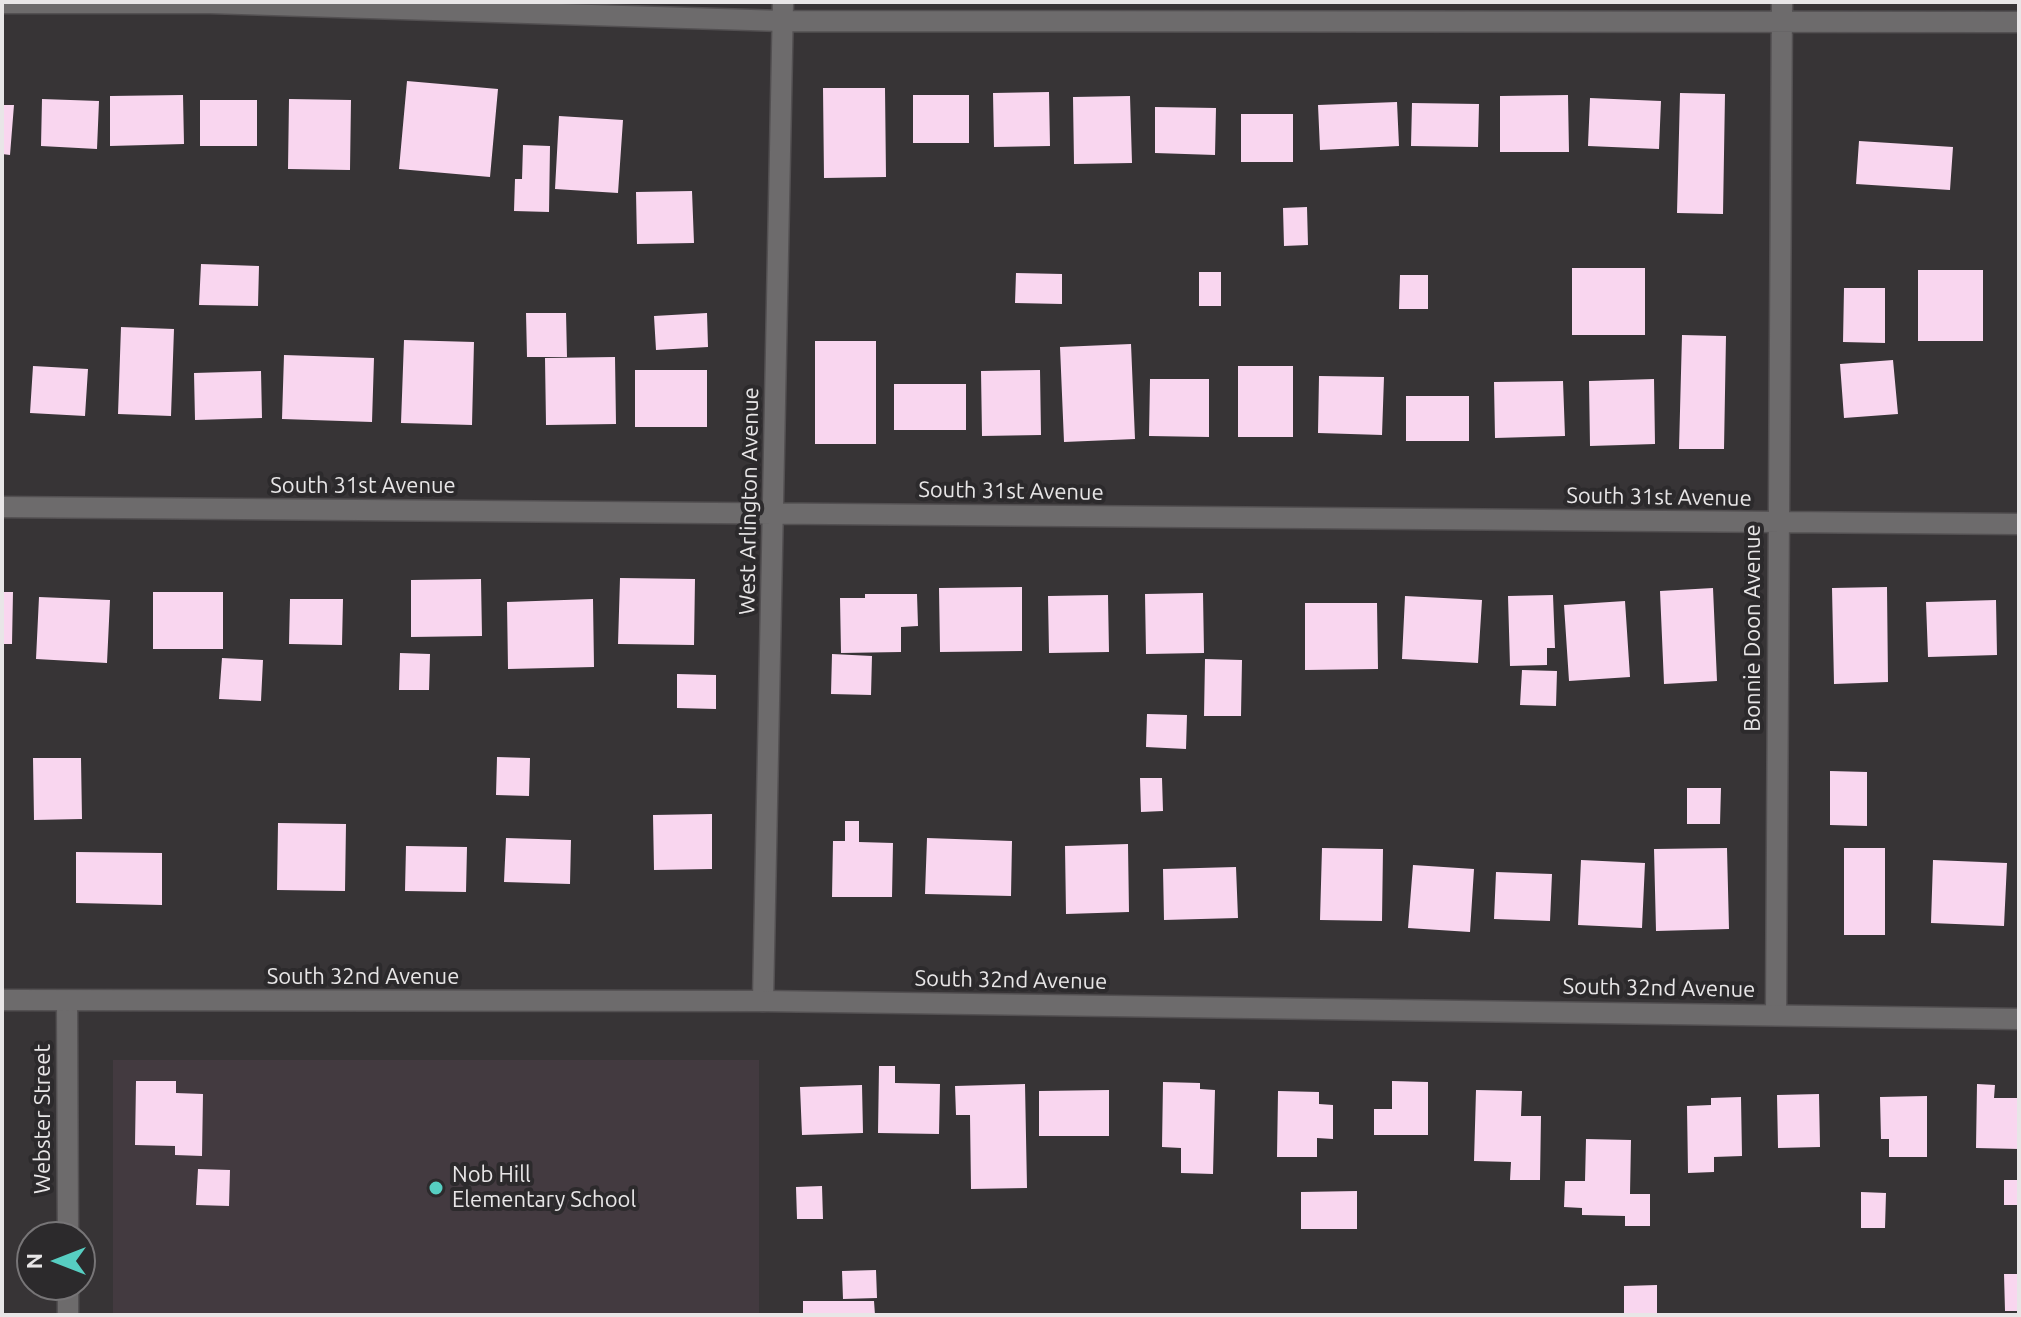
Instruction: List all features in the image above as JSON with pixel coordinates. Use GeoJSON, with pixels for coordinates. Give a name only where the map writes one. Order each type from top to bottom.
{"type":"FeatureCollection","features":[{"type":"Feature","properties":{"kind":"street"},"geometry":{"type":"LineString","coordinates":[[2,3],[210,2],[782,11],[1782,12],[2019,22]]}},
{"type":"Feature","properties":{"kind":"street","name":"West Arlington Avenue"},"geometry":{"type":"LineString","coordinates":[[763,1001],[782,11]]}},
{"type":"Feature","properties":{"kind":"street","name":"Bonnie Doon Avenue"},"geometry":{"type":"LineString","coordinates":[[1776,1014],[1782,12]]}},
{"type":"Feature","properties":{"kind":"street","name":"South 31st Avenue"},"geometry":{"type":"LineString","coordinates":[[2,507],[2019,524]]}},
{"type":"Feature","properties":{"kind":"street","name":"South 32nd Avenue"},"geometry":{"type":"LineString","coordinates":[[2,1000],[763,1001],[2019,1019]]}},
{"type":"Feature","properties":{"kind":"street","name":"Webster Street"},"geometry":{"type":"LineString","coordinates":[[67,1001],[68,1221]]}},
{"type":"Feature","properties":{"kind":"shaded area","name":"Nob Hill Elementary School"},"geometry":{"type":"Polygon","coordinates":[[[113,1060],[759,1060],[759,1315],[113,1315],[113,1060]]]}},
{"type":"Feature","properties":{"kind":"building"},"geometry":{"type":"Polygon","coordinates":[[[407,81],[498,89],[490,177],[399,169],[407,81]]]}},
{"type":"Feature","properties":{"kind":"building"},"geometry":{"type":"Polygon","coordinates":[[[823,88],[885,88],[886,177],[824,178],[823,88]]]}},
{"type":"Feature","properties":{"kind":"building"},"geometry":{"type":"Polygon","coordinates":[[[1049,92],[1050,146],[994,147],[993,93],[1049,92]]]}},
{"type":"Feature","properties":{"kind":"building"},"geometry":{"type":"Polygon","coordinates":[[[1680,93],[1725,94],[1723,214],[1677,213],[1680,93]]]}},
{"type":"Feature","properties":{"kind":"building"},"geometry":{"type":"Polygon","coordinates":[[[183,95],[184,144],[110,146],[110,96],[183,95]]]}},
{"type":"Feature","properties":{"kind":"building"},"geometry":{"type":"Polygon","coordinates":[[[913,95],[969,95],[969,143],[913,143],[913,95]]]}},
{"type":"Feature","properties":{"kind":"building"},"geometry":{"type":"Polygon","coordinates":[[[1568,95],[1569,152],[1500,152],[1500,96],[1568,95]]]}},
{"type":"Feature","properties":{"kind":"building"},"geometry":{"type":"Polygon","coordinates":[[[1130,96],[1132,163],[1074,164],[1073,97],[1130,96]]]}},
{"type":"Feature","properties":{"kind":"building"},"geometry":{"type":"Polygon","coordinates":[[[1590,98],[1661,101],[1659,149],[1588,146],[1590,98]]]}},
{"type":"Feature","properties":{"kind":"building"},"geometry":{"type":"Polygon","coordinates":[[[42,99],[99,101],[97,149],[41,146],[42,99]]]}},
{"type":"Feature","properties":{"kind":"building"},"geometry":{"type":"Polygon","coordinates":[[[289,99],[351,100],[350,170],[288,169],[289,99]]]}},
{"type":"Feature","properties":{"kind":"building"},"geometry":{"type":"Polygon","coordinates":[[[200,100],[257,100],[257,146],[200,146],[200,100]]]}},
{"type":"Feature","properties":{"kind":"building"},"geometry":{"type":"Polygon","coordinates":[[[1397,102],[1399,146],[1320,150],[1318,105],[1397,102]]]}},
{"type":"Feature","properties":{"kind":"building"},"geometry":{"type":"Polygon","coordinates":[[[1412,103],[1479,104],[1478,147],[1411,146],[1412,103]]]}},
{"type":"Feature","properties":{"kind":"building"},"geometry":{"type":"Polygon","coordinates":[[[2,105],[14,105],[10,155],[2,154],[2,105]]]}},
{"type":"Feature","properties":{"kind":"building"},"geometry":{"type":"Polygon","coordinates":[[[1155,107],[1216,108],[1215,155],[1155,153],[1155,107]]]}},
{"type":"Feature","properties":{"kind":"building"},"geometry":{"type":"Polygon","coordinates":[[[1241,114],[1293,114],[1293,162],[1241,162],[1241,114]]]}},
{"type":"Feature","properties":{"kind":"building"},"geometry":{"type":"Polygon","coordinates":[[[559,116],[623,120],[618,193],[555,189],[559,116]]]}},
{"type":"Feature","properties":{"kind":"building"},"geometry":{"type":"Polygon","coordinates":[[[1859,141],[1953,147],[1950,190],[1856,184],[1859,141]]]}},
{"type":"Feature","properties":{"kind":"building"},"geometry":{"type":"Polygon","coordinates":[[[523,145],[550,146],[549,212],[514,211],[515,179],[522,179],[523,145]]]}},
{"type":"Feature","properties":{"kind":"building"},"geometry":{"type":"Polygon","coordinates":[[[692,191],[694,243],[637,244],[636,192],[692,191]]]}},
{"type":"Feature","properties":{"kind":"building"},"geometry":{"type":"Polygon","coordinates":[[[1307,207],[1308,245],[1284,246],[1283,208],[1307,207]]]}},
{"type":"Feature","properties":{"kind":"building"},"geometry":{"type":"Polygon","coordinates":[[[201,264],[259,266],[258,306],[199,305],[201,264]]]}},
{"type":"Feature","properties":{"kind":"building"},"geometry":{"type":"Polygon","coordinates":[[[1572,268],[1645,268],[1645,335],[1572,335],[1572,268]]]}},
{"type":"Feature","properties":{"kind":"building"},"geometry":{"type":"Polygon","coordinates":[[[1918,270],[1983,270],[1983,341],[1918,341],[1918,270]]]}},
{"type":"Feature","properties":{"kind":"building"},"geometry":{"type":"Polygon","coordinates":[[[1199,272],[1221,272],[1221,306],[1199,306],[1199,272]]]}},
{"type":"Feature","properties":{"kind":"building"},"geometry":{"type":"Polygon","coordinates":[[[1016,273],[1062,274],[1062,304],[1015,303],[1016,273]]]}},
{"type":"Feature","properties":{"kind":"building"},"geometry":{"type":"Polygon","coordinates":[[[1400,275],[1428,275],[1428,309],[1399,309],[1400,275]]]}},
{"type":"Feature","properties":{"kind":"building"},"geometry":{"type":"Polygon","coordinates":[[[1844,288],[1885,288],[1885,343],[1843,342],[1844,288]]]}},
{"type":"Feature","properties":{"kind":"building"},"geometry":{"type":"Polygon","coordinates":[[[526,313],[566,313],[567,357],[527,357],[526,313]]]}},
{"type":"Feature","properties":{"kind":"building"},"geometry":{"type":"Polygon","coordinates":[[[707,313],[708,347],[656,350],[654,316],[707,313]]]}},
{"type":"Feature","properties":{"kind":"building"},"geometry":{"type":"Polygon","coordinates":[[[121,327],[174,329],[171,416],[118,414],[121,327]]]}},
{"type":"Feature","properties":{"kind":"building"},"geometry":{"type":"Polygon","coordinates":[[[1682,335],[1726,336],[1724,449],[1679,449],[1682,335]]]}},
{"type":"Feature","properties":{"kind":"building"},"geometry":{"type":"Polygon","coordinates":[[[404,340],[474,342],[472,425],[401,423],[404,340]]]}},
{"type":"Feature","properties":{"kind":"building"},"geometry":{"type":"Polygon","coordinates":[[[815,341],[876,341],[876,444],[815,444],[815,341]]]}},
{"type":"Feature","properties":{"kind":"building"},"geometry":{"type":"Polygon","coordinates":[[[1131,344],[1135,439],[1064,442],[1060,347],[1131,344]]]}},
{"type":"Feature","properties":{"kind":"building"},"geometry":{"type":"Polygon","coordinates":[[[284,355],[374,358],[372,422],[282,419],[284,355]]]}},
{"type":"Feature","properties":{"kind":"building"},"geometry":{"type":"Polygon","coordinates":[[[615,357],[616,424],[546,425],[545,358],[615,357]]]}},
{"type":"Feature","properties":{"kind":"building"},"geometry":{"type":"Polygon","coordinates":[[[1893,360],[1898,414],[1844,418],[1840,364],[1893,360]]]}},
{"type":"Feature","properties":{"kind":"building"},"geometry":{"type":"Polygon","coordinates":[[[33,366],[88,369],[85,416],[30,413],[33,366]]]}},
{"type":"Feature","properties":{"kind":"building"},"geometry":{"type":"Polygon","coordinates":[[[1238,366],[1293,366],[1293,437],[1238,437],[1238,366]]]}},
{"type":"Feature","properties":{"kind":"building"},"geometry":{"type":"Polygon","coordinates":[[[635,370],[707,370],[707,427],[635,427],[635,370]]]}},
{"type":"Feature","properties":{"kind":"building"},"geometry":{"type":"Polygon","coordinates":[[[1040,370],[1041,435],[982,436],[981,371],[1040,370]]]}},
{"type":"Feature","properties":{"kind":"building"},"geometry":{"type":"Polygon","coordinates":[[[261,371],[262,418],[195,420],[194,373],[261,371]]]}},
{"type":"Feature","properties":{"kind":"building"},"geometry":{"type":"Polygon","coordinates":[[[1319,376],[1384,377],[1382,435],[1318,433],[1319,376]]]}},
{"type":"Feature","properties":{"kind":"building"},"geometry":{"type":"Polygon","coordinates":[[[1150,379],[1209,379],[1209,437],[1149,436],[1150,379]]]}},
{"type":"Feature","properties":{"kind":"building"},"geometry":{"type":"Polygon","coordinates":[[[1654,379],[1655,444],[1590,446],[1589,381],[1654,379]]]}},
{"type":"Feature","properties":{"kind":"building"},"geometry":{"type":"Polygon","coordinates":[[[1563,381],[1565,436],[1495,438],[1494,382],[1563,381]]]}},
{"type":"Feature","properties":{"kind":"building"},"geometry":{"type":"Polygon","coordinates":[[[894,384],[966,384],[966,430],[894,430],[894,384]]]}},
{"type":"Feature","properties":{"kind":"building"},"geometry":{"type":"Polygon","coordinates":[[[1406,396],[1469,396],[1469,441],[1406,441],[1406,396]]]}},
{"type":"Feature","properties":{"kind":"building"},"geometry":{"type":"Polygon","coordinates":[[[620,578],[695,579],[694,645],[618,644],[620,578]]]}},
{"type":"Feature","properties":{"kind":"building"},"geometry":{"type":"Polygon","coordinates":[[[481,579],[482,636],[411,637],[411,580],[481,579]]]}},
{"type":"Feature","properties":{"kind":"building"},"geometry":{"type":"Polygon","coordinates":[[[1022,587],[1022,651],[940,652],[939,588],[1022,587]]]}},
{"type":"Feature","properties":{"kind":"building"},"geometry":{"type":"Polygon","coordinates":[[[1887,587],[1888,682],[1834,684],[1832,588],[1887,587]]]}},
{"type":"Feature","properties":{"kind":"building"},"geometry":{"type":"Polygon","coordinates":[[[1713,588],[1717,681],[1664,684],[1660,591],[1713,588]]]}},
{"type":"Feature","properties":{"kind":"building"},"geometry":{"type":"Polygon","coordinates":[[[2,592],[13,592],[12,644],[2,644],[2,592]]]}},
{"type":"Feature","properties":{"kind":"building"},"geometry":{"type":"Polygon","coordinates":[[[153,592],[223,592],[223,649],[153,649],[153,592]]]}},
{"type":"Feature","properties":{"kind":"building"},"geometry":{"type":"Polygon","coordinates":[[[1203,593],[1204,653],[1146,654],[1145,594],[1203,593]]]}},
{"type":"Feature","properties":{"kind":"building"},"geometry":{"type":"Polygon","coordinates":[[[865,594],[917,594],[918,626],[901,627],[901,652],[841,653],[840,598],[865,598],[865,594]]]}},
{"type":"Feature","properties":{"kind":"building"},"geometry":{"type":"Polygon","coordinates":[[[1108,595],[1109,652],[1049,653],[1048,596],[1108,595]]]}},
{"type":"Feature","properties":{"kind":"building"},"geometry":{"type":"Polygon","coordinates":[[[1553,595],[1555,648],[1547,648],[1547,665],[1510,666],[1508,596],[1553,595]]]}},
{"type":"Feature","properties":{"kind":"building"},"geometry":{"type":"Polygon","coordinates":[[[1405,596],[1482,600],[1478,663],[1402,659],[1405,596]]]}},
{"type":"Feature","properties":{"kind":"building"},"geometry":{"type":"Polygon","coordinates":[[[39,597],[110,600],[107,663],[36,659],[39,597]]]}},
{"type":"Feature","properties":{"kind":"building"},"geometry":{"type":"Polygon","coordinates":[[[290,599],[343,599],[342,645],[289,644],[290,599]]]}},
{"type":"Feature","properties":{"kind":"building"},"geometry":{"type":"Polygon","coordinates":[[[593,599],[594,667],[508,669],[507,602],[593,599]]]}},
{"type":"Feature","properties":{"kind":"building"},"geometry":{"type":"Polygon","coordinates":[[[1996,600],[1997,655],[1928,657],[1926,602],[1996,600]]]}},
{"type":"Feature","properties":{"kind":"building"},"geometry":{"type":"Polygon","coordinates":[[[1625,601],[1630,677],[1569,681],[1564,605],[1625,601]]]}},
{"type":"Feature","properties":{"kind":"building"},"geometry":{"type":"Polygon","coordinates":[[[1305,603],[1377,603],[1378,669],[1305,670],[1305,603]]]}},
{"type":"Feature","properties":{"kind":"building"},"geometry":{"type":"Polygon","coordinates":[[[400,653],[430,654],[429,690],[399,690],[400,653]]]}},
{"type":"Feature","properties":{"kind":"building"},"geometry":{"type":"Polygon","coordinates":[[[832,654],[872,656],[871,695],[831,694],[832,654]]]}},
{"type":"Feature","properties":{"kind":"building"},"geometry":{"type":"Polygon","coordinates":[[[222,658],[263,660],[261,701],[219,699],[222,658]]]}},
{"type":"Feature","properties":{"kind":"building"},"geometry":{"type":"Polygon","coordinates":[[[1205,659],[1242,660],[1241,716],[1204,716],[1205,659]]]}},
{"type":"Feature","properties":{"kind":"building"},"geometry":{"type":"Polygon","coordinates":[[[1522,670],[1557,671],[1556,706],[1520,705],[1522,670]]]}},
{"type":"Feature","properties":{"kind":"building"},"geometry":{"type":"Polygon","coordinates":[[[677,674],[716,675],[716,709],[677,708],[677,674]]]}},
{"type":"Feature","properties":{"kind":"building"},"geometry":{"type":"Polygon","coordinates":[[[1147,714],[1187,715],[1186,749],[1146,747],[1147,714]]]}},
{"type":"Feature","properties":{"kind":"building"},"geometry":{"type":"Polygon","coordinates":[[[497,757],[530,758],[529,796],[496,795],[497,757]]]}},
{"type":"Feature","properties":{"kind":"building"},"geometry":{"type":"Polygon","coordinates":[[[33,758],[81,758],[82,819],[34,820],[33,758]]]}},
{"type":"Feature","properties":{"kind":"building"},"geometry":{"type":"Polygon","coordinates":[[[1830,771],[1867,772],[1867,826],[1830,825],[1830,771]]]}},
{"type":"Feature","properties":{"kind":"building"},"geometry":{"type":"Polygon","coordinates":[[[1140,778],[1162,778],[1163,811],[1141,812],[1140,778]]]}},
{"type":"Feature","properties":{"kind":"building"},"geometry":{"type":"Polygon","coordinates":[[[1687,788],[1721,788],[1720,824],[1687,824],[1687,788]]]}},
{"type":"Feature","properties":{"kind":"building"},"geometry":{"type":"Polygon","coordinates":[[[712,814],[712,869],[654,870],[653,815],[712,814]]]}},
{"type":"Feature","properties":{"kind":"building"},"geometry":{"type":"Polygon","coordinates":[[[845,821],[859,821],[859,842],[893,843],[892,897],[832,897],[833,841],[845,841],[845,821]]]}},
{"type":"Feature","properties":{"kind":"building"},"geometry":{"type":"Polygon","coordinates":[[[278,823],[346,824],[345,891],[277,890],[278,823]]]}},
{"type":"Feature","properties":{"kind":"building"},"geometry":{"type":"Polygon","coordinates":[[[506,838],[571,840],[570,884],[504,882],[506,838]]]}},
{"type":"Feature","properties":{"kind":"building"},"geometry":{"type":"Polygon","coordinates":[[[927,838],[1012,841],[1011,896],[925,894],[927,838]]]}},
{"type":"Feature","properties":{"kind":"building"},"geometry":{"type":"Polygon","coordinates":[[[1128,844],[1129,912],[1066,914],[1065,846],[1128,844]]]}},
{"type":"Feature","properties":{"kind":"building"},"geometry":{"type":"Polygon","coordinates":[[[406,846],[467,847],[466,892],[405,891],[406,846]]]}},
{"type":"Feature","properties":{"kind":"building"},"geometry":{"type":"Polygon","coordinates":[[[1322,848],[1383,849],[1382,921],[1320,920],[1322,848]]]}},
{"type":"Feature","properties":{"kind":"building"},"geometry":{"type":"Polygon","coordinates":[[[1727,848],[1729,929],[1656,931],[1654,849],[1727,848]]]}},
{"type":"Feature","properties":{"kind":"building"},"geometry":{"type":"Polygon","coordinates":[[[1844,848],[1885,848],[1885,935],[1844,935],[1844,848]]]}},
{"type":"Feature","properties":{"kind":"building"},"geometry":{"type":"Polygon","coordinates":[[[76,852],[162,853],[162,905],[76,903],[76,852]]]}},
{"type":"Feature","properties":{"kind":"building"},"geometry":{"type":"Polygon","coordinates":[[[1581,860],[1645,863],[1642,928],[1578,925],[1581,860]]]}},
{"type":"Feature","properties":{"kind":"building"},"geometry":{"type":"Polygon","coordinates":[[[1933,860],[2007,863],[2004,926],[1931,923],[1933,860]]]}},
{"type":"Feature","properties":{"kind":"building"},"geometry":{"type":"Polygon","coordinates":[[[1413,865],[1474,869],[1470,932],[1408,928],[1413,865]]]}},
{"type":"Feature","properties":{"kind":"building"},"geometry":{"type":"Polygon","coordinates":[[[1236,867],[1238,918],[1164,920],[1163,869],[1236,867]]]}},
{"type":"Feature","properties":{"kind":"building"},"geometry":{"type":"Polygon","coordinates":[[[1496,872],[1552,874],[1550,921],[1494,919],[1496,872]]]}},
{"type":"Feature","properties":{"kind":"building"},"geometry":{"type":"Polygon","coordinates":[[[879,1066],[895,1066],[895,1083],[940,1084],[939,1134],[878,1133],[879,1066]]]}},
{"type":"Feature","properties":{"kind":"building"},"geometry":{"type":"Polygon","coordinates":[[[136,1081],[176,1081],[176,1093],[203,1094],[202,1156],[175,1155],[175,1146],[135,1145],[136,1081]]]}},
{"type":"Feature","properties":{"kind":"building"},"geometry":{"type":"Polygon","coordinates":[[[1392,1081],[1428,1082],[1428,1135],[1374,1135],[1374,1109],[1392,1109],[1392,1081]]]}},
{"type":"Feature","properties":{"kind":"building"},"geometry":{"type":"Polygon","coordinates":[[[1163,1082],[1200,1083],[1200,1089],[1215,1090],[1213,1174],[1181,1173],[1181,1148],[1162,1147],[1163,1082]]]}},
{"type":"Feature","properties":{"kind":"building"},"geometry":{"type":"Polygon","coordinates":[[[1025,1084],[1027,1188],[971,1189],[970,1115],[956,1115],[955,1086],[1025,1084]]]}},
{"type":"Feature","properties":{"kind":"building"},"geometry":{"type":"Polygon","coordinates":[[[1977,1084],[1995,1085],[1994,1098],[2019,1098],[2019,1149],[1976,1148],[1977,1084]]]}},
{"type":"Feature","properties":{"kind":"building"},"geometry":{"type":"Polygon","coordinates":[[[862,1085],[863,1133],[802,1135],[800,1087],[862,1085]]]}},
{"type":"Feature","properties":{"kind":"building"},"geometry":{"type":"Polygon","coordinates":[[[1109,1090],[1109,1136],[1039,1136],[1039,1091],[1109,1090]]]}},
{"type":"Feature","properties":{"kind":"building"},"geometry":{"type":"Polygon","coordinates":[[[1476,1090],[1522,1091],[1521,1116],[1541,1116],[1540,1180],[1510,1180],[1511,1162],[1474,1161],[1476,1090]]]}},
{"type":"Feature","properties":{"kind":"building"},"geometry":{"type":"Polygon","coordinates":[[[1278,1091],[1319,1092],[1319,1104],[1333,1105],[1333,1139],[1317,1138],[1317,1157],[1277,1157],[1278,1091]]]}},
{"type":"Feature","properties":{"kind":"building"},"geometry":{"type":"Polygon","coordinates":[[[1819,1094],[1820,1147],[1778,1148],[1777,1095],[1819,1094]]]}},
{"type":"Feature","properties":{"kind":"building"},"geometry":{"type":"Polygon","coordinates":[[[1927,1096],[1927,1157],[1889,1157],[1889,1139],[1881,1139],[1880,1097],[1927,1096]]]}},
{"type":"Feature","properties":{"kind":"building"},"geometry":{"type":"Polygon","coordinates":[[[1741,1097],[1742,1156],[1714,1157],[1714,1172],[1688,1173],[1687,1106],[1711,1105],[1711,1098],[1741,1097]]]}},
{"type":"Feature","properties":{"kind":"building"},"geometry":{"type":"Polygon","coordinates":[[[1586,1139],[1631,1140],[1630,1194],[1650,1194],[1650,1226],[1625,1226],[1625,1216],[1582,1215],[1582,1208],[1564,1207],[1565,1181],[1585,1181],[1586,1139]]]}},
{"type":"Feature","properties":{"kind":"building"},"geometry":{"type":"Polygon","coordinates":[[[198,1169],[230,1170],[229,1206],[196,1205],[198,1169]]]}},
{"type":"Feature","properties":{"kind":"building"},"geometry":{"type":"Polygon","coordinates":[[[2004,1180],[2019,1180],[2019,1205],[2004,1205],[2004,1180]]]}},
{"type":"Feature","properties":{"kind":"building"},"geometry":{"type":"Polygon","coordinates":[[[822,1186],[823,1219],[797,1219],[796,1187],[822,1186]]]}},
{"type":"Feature","properties":{"kind":"building"},"geometry":{"type":"Polygon","coordinates":[[[1357,1191],[1357,1229],[1301,1229],[1301,1192],[1357,1191]]]}},
{"type":"Feature","properties":{"kind":"building"},"geometry":{"type":"Polygon","coordinates":[[[1861,1192],[1886,1193],[1885,1228],[1861,1228],[1861,1192]]]}},
{"type":"Feature","properties":{"kind":"building"},"geometry":{"type":"Polygon","coordinates":[[[876,1270],[877,1298],[843,1299],[842,1271],[876,1270]]]}},
{"type":"Feature","properties":{"kind":"building"},"geometry":{"type":"Polygon","coordinates":[[[2004,1274],[2019,1274],[2019,1311],[2005,1311],[2004,1274]]]}},
{"type":"Feature","properties":{"kind":"building"},"geometry":{"type":"Polygon","coordinates":[[[1657,1285],[1657,1315],[1624,1315],[1624,1286],[1657,1285]]]}},
{"type":"Feature","properties":{"kind":"building"},"geometry":{"type":"Polygon","coordinates":[[[803,1301],[874,1301],[875,1315],[803,1315],[803,1301]]]}},
{"type":"Feature","properties":{"kind":"place","name":"Nob Hill Elementary School"},"geometry":{"type":"Point","coordinates":[436,1188]}}]}
